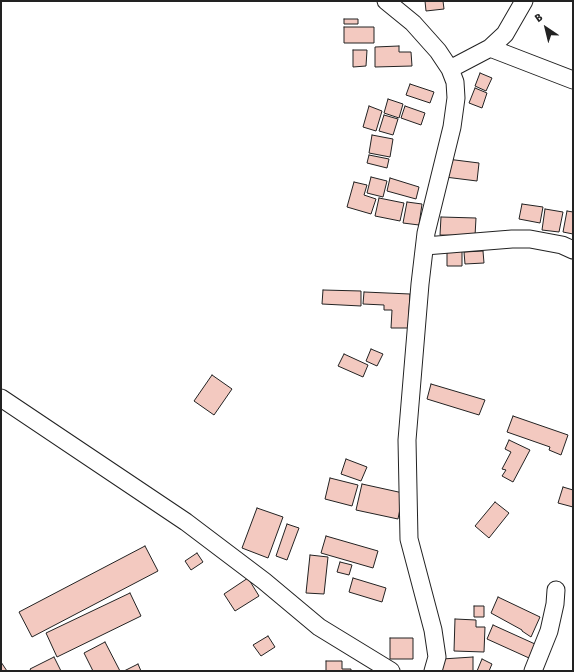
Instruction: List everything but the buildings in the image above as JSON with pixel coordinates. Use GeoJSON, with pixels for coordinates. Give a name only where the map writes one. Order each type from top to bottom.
{"type":"FeatureCollection","features":[{"type":"Feature","properties":{"kind":"street"},"geometry":{"type":"LineString","coordinates":[[386,1],[413,23],[438,51],[450,69],[455,82],[456,98],[452,127],[426,233],[419,298],[408,440],[409,539],[433,630],[437,658],[433,671]]}},
{"type":"Feature","properties":{"kind":"street"},"geometry":{"type":"LineString","coordinates":[[450,69],[490,48],[505,34],[524,1]]}},
{"type":"Feature","properties":{"kind":"street"},"geometry":{"type":"LineString","coordinates":[[490,48],[573,80]]}},
{"type":"Feature","properties":{"kind":"street"},"geometry":{"type":"LineString","coordinates":[[425,246],[524,239],[562,245],[573,250]]}},
{"type":"Feature","properties":{"kind":"street"},"geometry":{"type":"LineString","coordinates":[[1,398],[186,522],[264,581],[319,627],[391,671]]}},
{"type":"Feature","properties":{"kind":"street"},"geometry":{"type":"LineString","coordinates":[[533,671],[549,631],[555,604],[556,590]]}}]}
